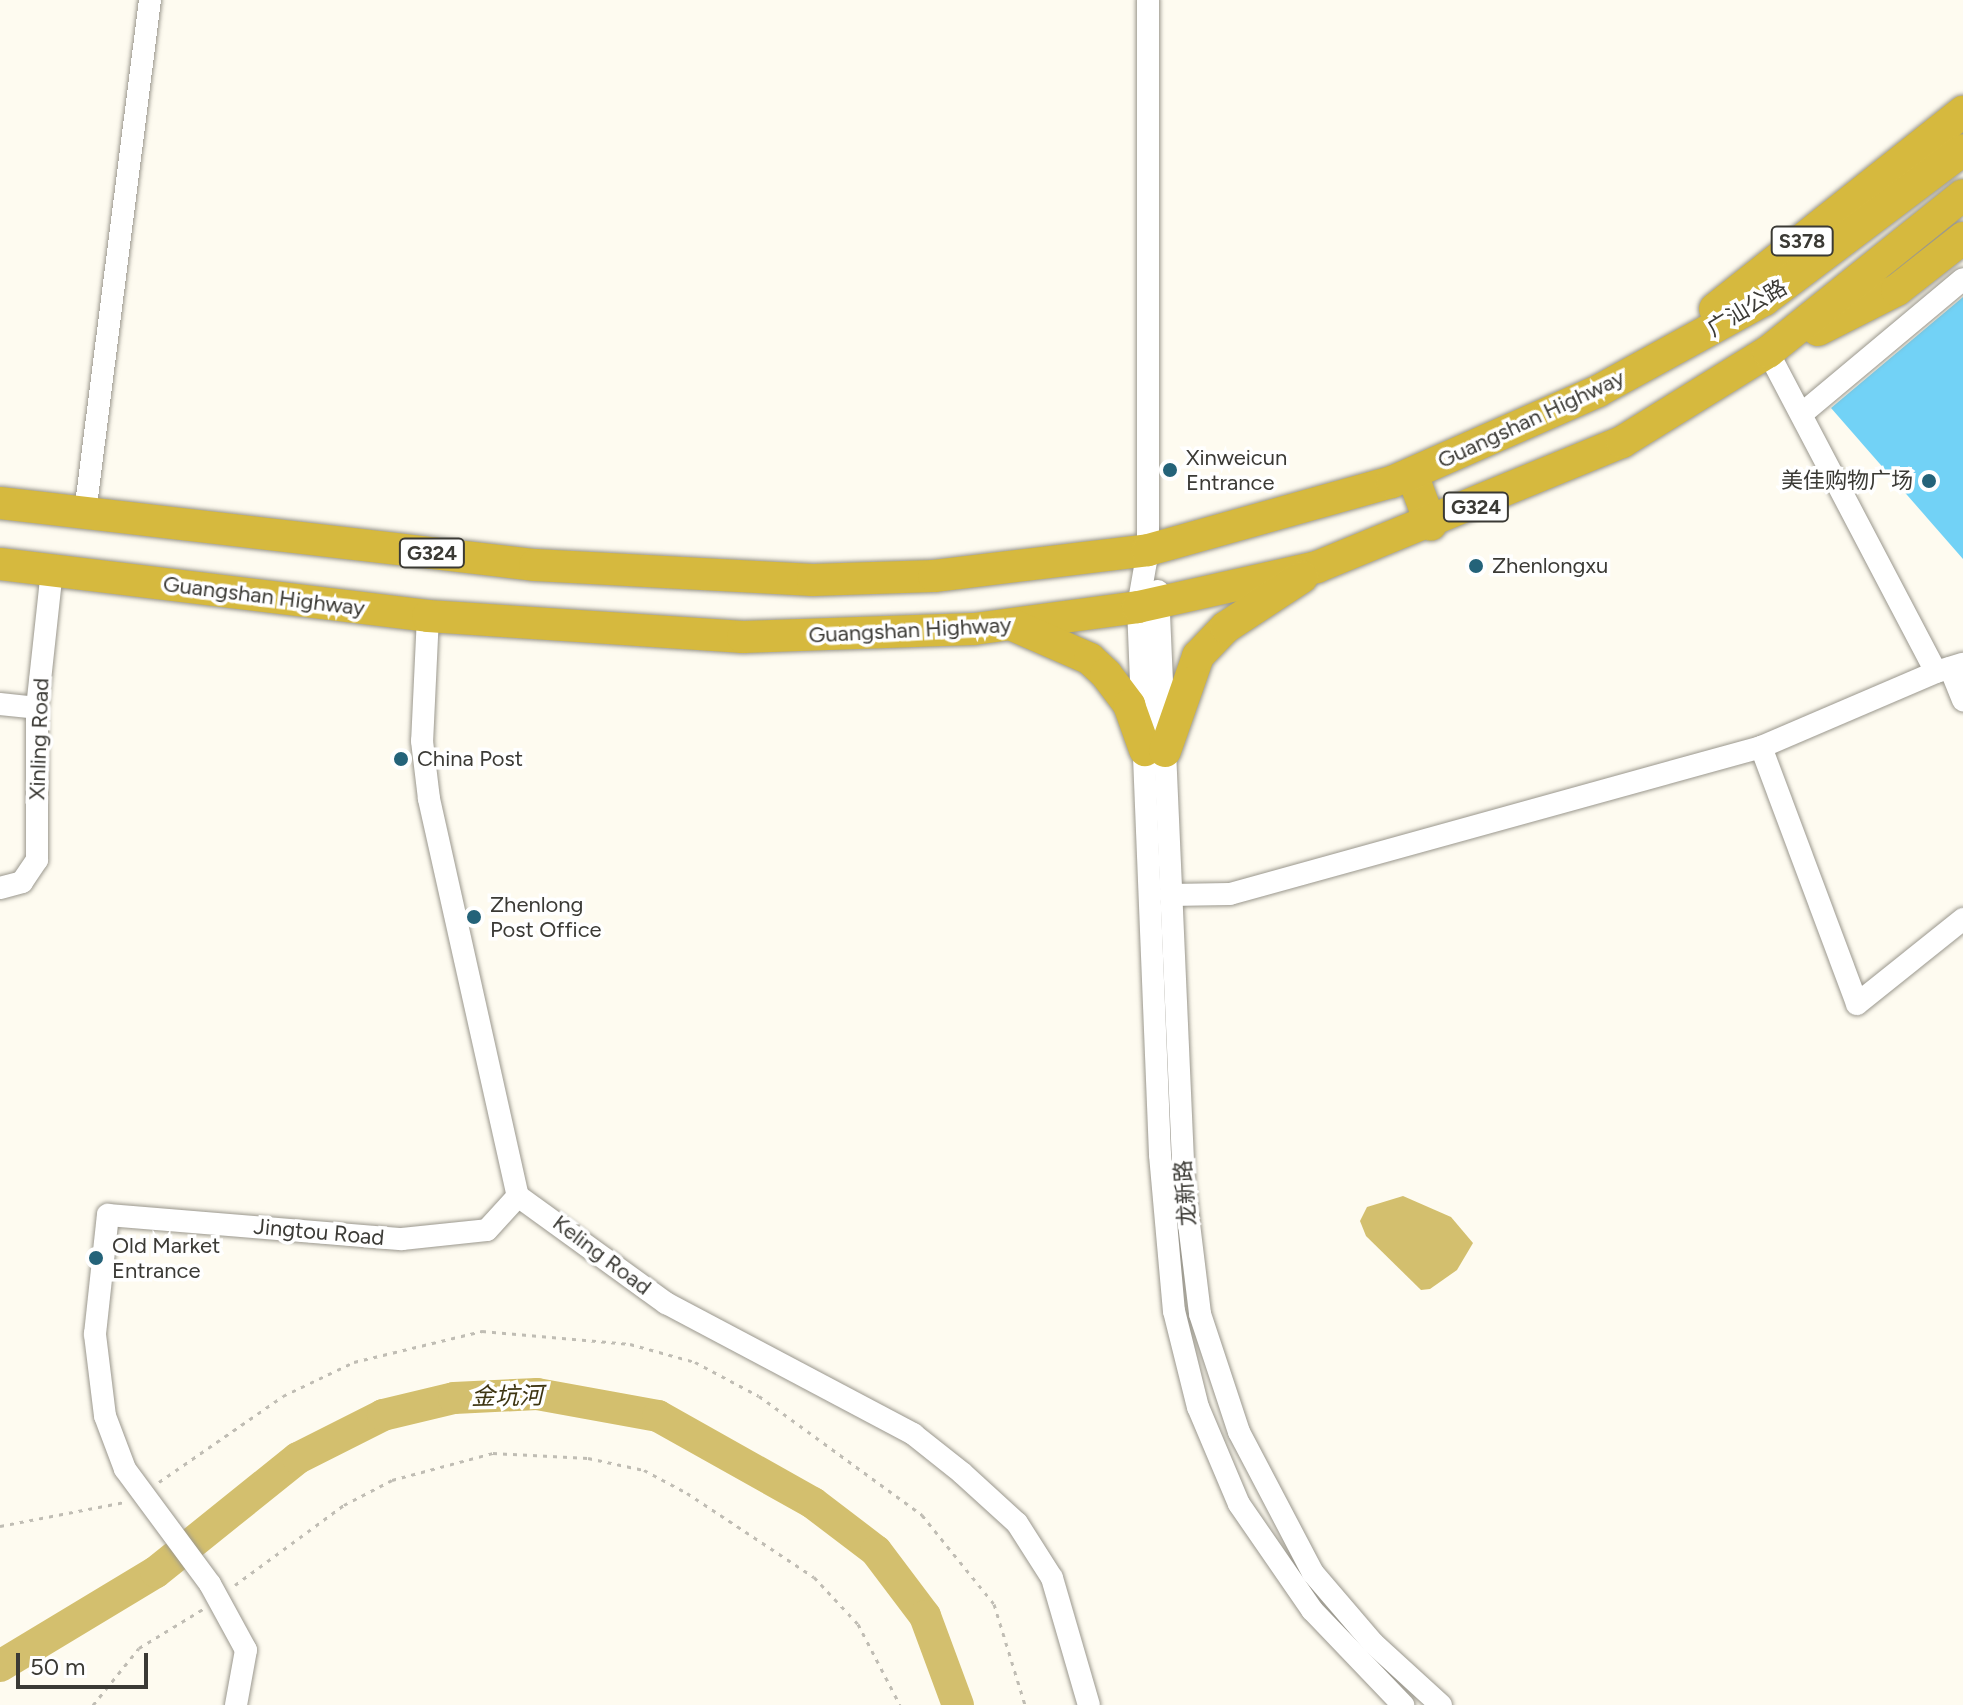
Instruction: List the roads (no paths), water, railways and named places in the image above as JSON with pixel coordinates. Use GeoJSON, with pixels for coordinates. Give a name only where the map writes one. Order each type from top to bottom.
{"type":"FeatureCollection","features":[{"type":"Feature","properties":{"kind":"highway","name":"S378"},"geometry":{"type":"LineString","coordinates":[[1639,367],[1963,112]]}},
{"type":"Feature","properties":{"kind":"highway","name":"广汕公路"},"geometry":{"type":"LineString","coordinates":[[1639,367],[1776,292],[1963,150]]}},
{"type":"Feature","properties":{"kind":"highway","name":"广汕公路"},"geometry":{"type":"LineString","coordinates":[[1768,352],[1963,195]]}},
{"type":"Feature","properties":{"kind":"highway"},"geometry":{"type":"LineString","coordinates":[[1768,352],[1897,290],[1963,238]]}},
{"type":"Feature","properties":{"kind":"highway","name":"Guangshan Highway"},"geometry":{"type":"LineString","coordinates":[[0,564],[428,616],[743,637],[865,635],[1012,625],[1149,605],[1317,567],[1431,525],[1622,442],[1768,352]]}},
{"type":"Feature","properties":{"kind":"highway","name":"Guangshan Highway"},"geometry":{"type":"LineString","coordinates":[[0,503],[535,565],[867,581],[1148,550],[1251,527],[1412,474],[1639,367]]}},
{"type":"Feature","properties":{"kind":"highway"},"geometry":{"type":"LineString","coordinates":[[1412,474],[1431,525]]}},
{"type":"Feature","properties":{"kind":"highway"},"geometry":{"type":"LineString","coordinates":[[1155,750],[1188,673],[1211,639],[1317,567]]}},
{"type":"Feature","properties":{"kind":"highway"},"geometry":{"type":"LineString","coordinates":[[865,635],[867,581]]}},
{"type":"Feature","properties":{"kind":"highway"},"geometry":{"type":"LineString","coordinates":[[1012,625],[1090,659],[1106,674],[1129,705],[1155,750]]}},
{"type":"Feature","properties":{"kind":"street"},"geometry":{"type":"LineString","coordinates":[[85,513],[150,0]]}},
{"type":"Feature","properties":{"kind":"street","name":"龙新路"},"geometry":{"type":"LineString","coordinates":[[1148,0],[1148,550],[1155,750],[1163,1216],[1184,1357],[1213,1448],[1258,1534],[1351,1656],[1403,1705]]}},
{"type":"Feature","properties":{"kind":"street"},"geometry":{"type":"LineString","coordinates":[[1804,412],[1963,279]]}},
{"type":"Feature","properties":{"kind":"street"},"geometry":{"type":"LineString","coordinates":[[1768,352],[1950,668],[1963,700]]}},
{"type":"Feature","properties":{"kind":"street","name":"Xinling Road"},"geometry":{"type":"LineString","coordinates":[[0,888],[22,882],[37,860],[37,708],[52,570]]}},
{"type":"Feature","properties":{"kind":"street"},"geometry":{"type":"LineString","coordinates":[[428,616],[422,741],[429,799],[489,1039],[518,1196]]}},
{"type":"Feature","properties":{"kind":"street"},"geometry":{"type":"LineString","coordinates":[[1170,895],[1230,894],[1761,747],[1950,668]]}},
{"type":"Feature","properties":{"kind":"street"},"geometry":{"type":"LineString","coordinates":[[0,704],[37,708]]}},
{"type":"Feature","properties":{"kind":"street"},"geometry":{"type":"LineString","coordinates":[[1761,747],[1857,1004],[1963,919]]}},
{"type":"Feature","properties":{"kind":"street","name":"龙新路"},"geometry":{"type":"LineString","coordinates":[[1155,750],[1170,895],[1191,1258],[1223,1389],[1263,1484],[1313,1573],[1373,1643],[1441,1705]]}},
{"type":"Feature","properties":{"kind":"street","name":"Jingtou Road"},"geometry":{"type":"LineString","coordinates":[[236,1705],[246,1650],[214,1592],[143,1494],[115,1448],[97,1386],[108,1215],[402,1239],[487,1230],[518,1196]]}},
{"type":"Feature","properties":{"kind":"street","name":"Keling Road"},"geometry":{"type":"LineString","coordinates":[[518,1196],[666,1303],[913,1434],[962,1473],[1017,1523],[1052,1578],[1089,1705]]}},
{"type":"Feature","properties":{"kind":"waterway","name":"金坑河"},"geometry":{"type":"LineString","coordinates":[[0,1666],[156,1572],[298,1458],[383,1415],[454,1398],[537,1394],[658,1416],[813,1503],[876,1551],[925,1616],[958,1705]]}},
{"type":"Feature","properties":{"kind":"place","name":"Xinweicun Entrance"},"geometry":{"type":"Point","coordinates":[1170,470]}},
{"type":"Feature","properties":{"kind":"place","name":"美佳购物广场"},"geometry":{"type":"Point","coordinates":[1929,481]}},
{"type":"Feature","properties":{"kind":"place","name":"Zhenlongxu"},"geometry":{"type":"Point","coordinates":[1476,566]}},
{"type":"Feature","properties":{"kind":"place","name":"China Post"},"geometry":{"type":"Point","coordinates":[401,759]}},
{"type":"Feature","properties":{"kind":"place","name":"Zhenlong Post Office"},"geometry":{"type":"Point","coordinates":[474,917]}},
{"type":"Feature","properties":{"kind":"place","name":"Old Market Entrance"},"geometry":{"type":"Point","coordinates":[96,1258]}}]}
